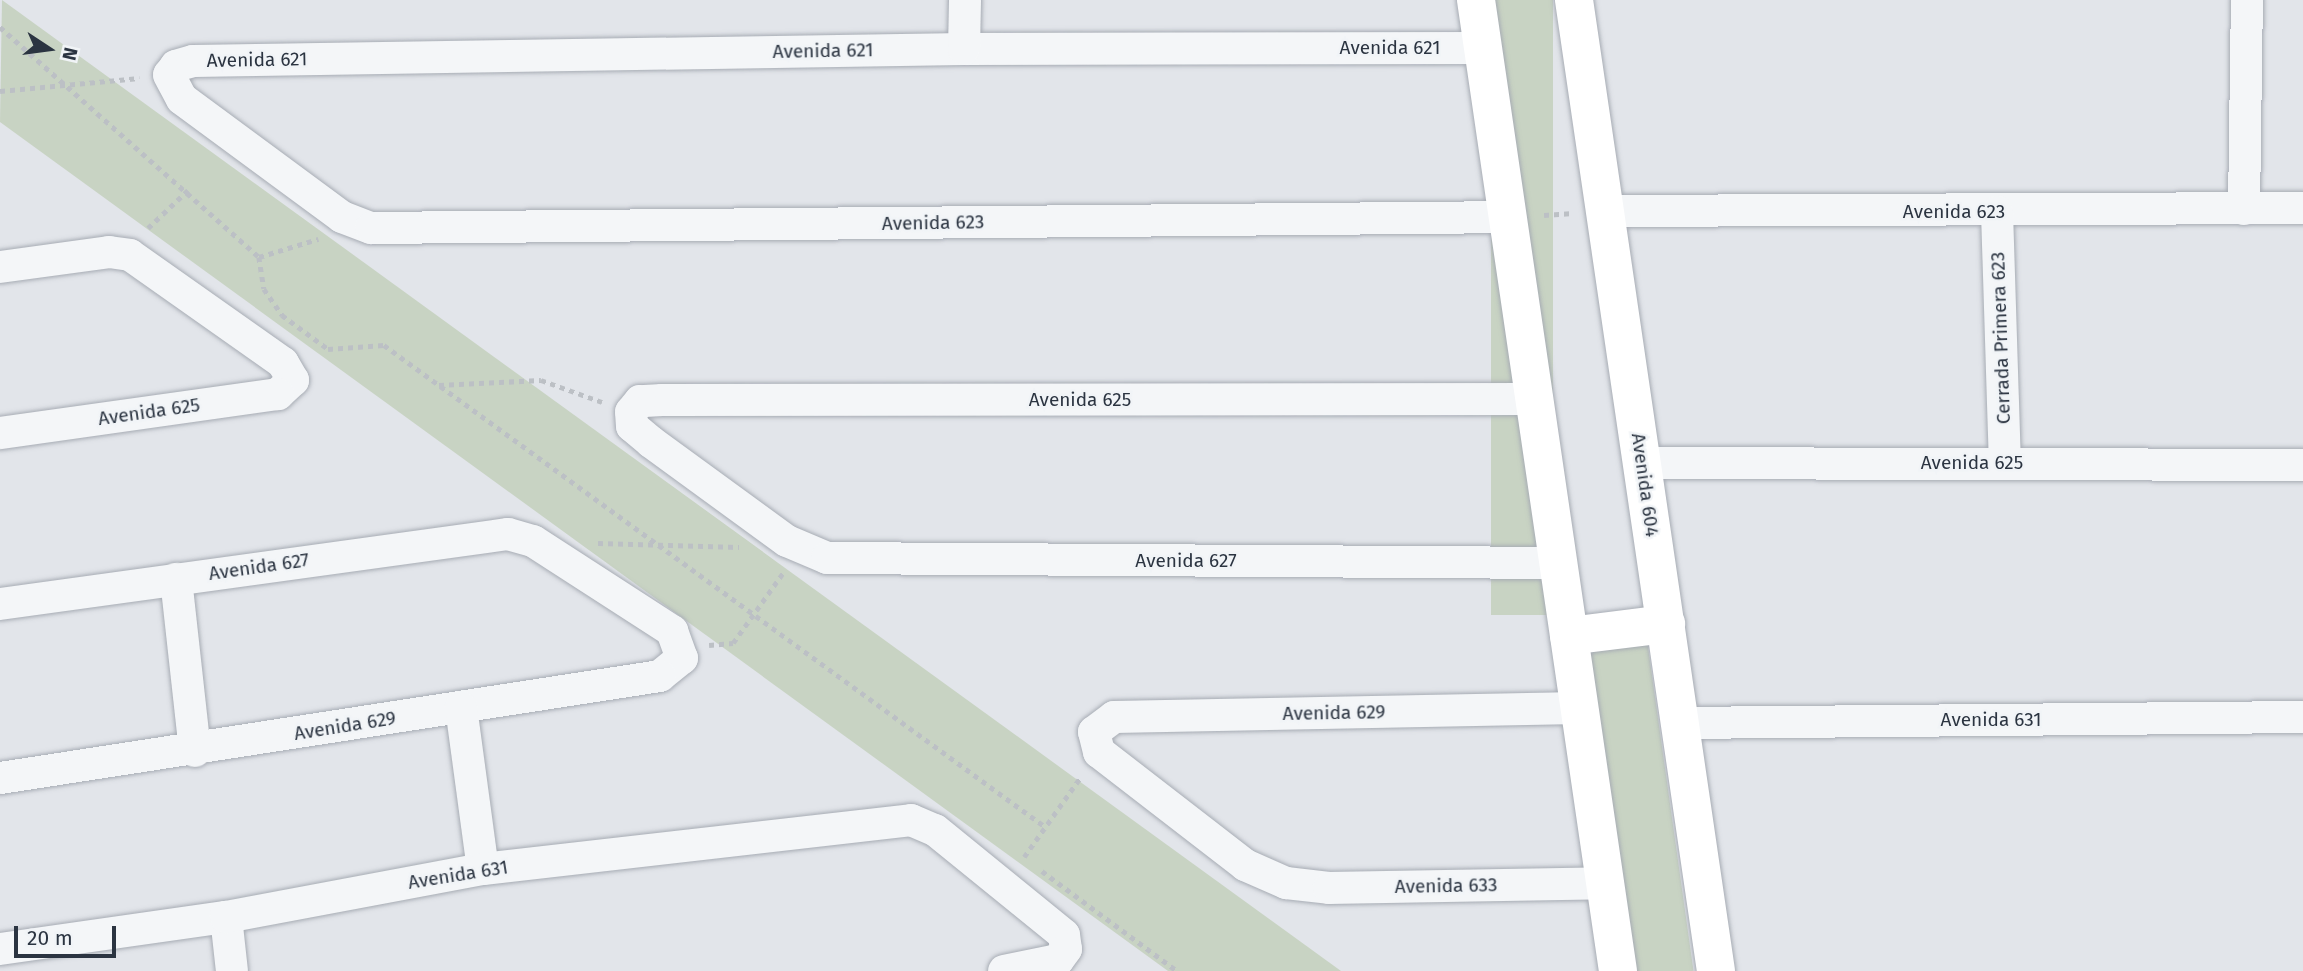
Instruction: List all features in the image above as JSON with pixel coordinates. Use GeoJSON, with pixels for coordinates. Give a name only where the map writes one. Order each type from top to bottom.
{"type":"FeatureCollection","features":[{"type":"Feature","properties":{"kind":"street"},"geometry":{"type":"LineString","coordinates":[[964,49],[965,0]]}},
{"type":"Feature","properties":{"kind":"street"},"geometry":{"type":"LineString","coordinates":[[1476,0],[1618,971]]}},
{"type":"Feature","properties":{"kind":"street","name":"Avenida 604"},"geometry":{"type":"LineString","coordinates":[[1574,0],[1716,971]]}},
{"type":"Feature","properties":{"kind":"street"},"geometry":{"type":"LineString","coordinates":[[2244,209],[2247,0]]}},
{"type":"Feature","properties":{"kind":"street","name":"Avenida 621"},"geometry":{"type":"LineString","coordinates":[[169,75],[176,66],[193,61],[964,49],[1483,48]]}},
{"type":"Feature","properties":{"kind":"street"},"geometry":{"type":"LineString","coordinates":[[169,75],[182,99],[359,226]]}},
{"type":"Feature","properties":{"kind":"street","name":"Avenida 623"},"geometry":{"type":"LineString","coordinates":[[1605,211],[1997,212],[2303,208]]}},
{"type":"Feature","properties":{"kind":"street","name":"Cerrada Primera 623"},"geometry":{"type":"LineString","coordinates":[[1997,212],[2005,463]]}},
{"type":"Feature","properties":{"kind":"street","name":"Avenida 623"},"geometry":{"type":"LineString","coordinates":[[359,226],[1508,217]]}},
{"type":"Feature","properties":{"kind":"street"},"geometry":{"type":"LineString","coordinates":[[0,267],[122,253]]}},
{"type":"Feature","properties":{"kind":"street","name":"Avenida 625"},"geometry":{"type":"LineString","coordinates":[[0,433],[278,394],[293,380],[284,363],[122,253]]}},
{"type":"Feature","properties":{"kind":"street","name":"Avenida 625"},"geometry":{"type":"LineString","coordinates":[[631,412],[640,401],[662,400],[1535,399]]}},
{"type":"Feature","properties":{"kind":"street"},"geometry":{"type":"LineString","coordinates":[[631,412],[632,426],[651,442],[807,552]]}},
{"type":"Feature","properties":{"kind":"street","name":"Avenida 625"},"geometry":{"type":"LineString","coordinates":[[1642,463],[2303,465]]}},
{"type":"Feature","properties":{"kind":"street","name":"Avenida 627"},"geometry":{"type":"LineString","coordinates":[[0,604],[498,534],[519,535],[672,631],[682,652]]}},
{"type":"Feature","properties":{"kind":"street","name":"Avenida 627"},"geometry":{"type":"LineString","coordinates":[[807,552],[839,559],[1559,563]]}},
{"type":"Feature","properties":{"kind":"street"},"geometry":{"type":"LineString","coordinates":[[176,579],[195,751]]}},
{"type":"Feature","properties":{"kind":"street"},"geometry":{"type":"LineString","coordinates":[[1569,636],[1666,624]]}},
{"type":"Feature","properties":{"kind":"street","name":"Avenida 629"},"geometry":{"type":"LineString","coordinates":[[0,778],[195,751],[660,676],[682,652]]}},
{"type":"Feature","properties":{"kind":"street"},"geometry":{"type":"LineString","coordinates":[[461,707],[483,869]]}},
{"type":"Feature","properties":{"kind":"street","name":"Avenida 629"},"geometry":{"type":"LineString","coordinates":[[1097,742],[1114,717],[1579,708]]}},
{"type":"Feature","properties":{"kind":"street","name":"Avenida 631"},"geometry":{"type":"LineString","coordinates":[[1680,723],[2303,717]]}},
{"type":"Feature","properties":{"kind":"street","name":"Avenida 633"},"geometry":{"type":"LineString","coordinates":[[1097,742],[1245,865],[1286,883],[1329,888],[1605,883]]}},
{"type":"Feature","properties":{"kind":"street","name":"Avenida 631"},"geometry":{"type":"LineString","coordinates":[[0,949],[226,917],[483,869],[919,821],[1054,924],[1064,935],[1066,949],[1058,960],[1045,965],[1004,971]]}},
{"type":"Feature","properties":{"kind":"street"},"geometry":{"type":"LineString","coordinates":[[226,917],[232,971]]}},
{"type":"Feature","properties":{"kind":"path"},"geometry":{"type":"LineString","coordinates":[[0,27],[188,190],[259,257],[264,289],[282,315],[328,349],[384,345],[1044,826]]}},
{"type":"Feature","properties":{"kind":"path"},"geometry":{"type":"LineString","coordinates":[[0,91],[169,75]]}},
{"type":"Feature","properties":{"kind":"path"},"geometry":{"type":"LineString","coordinates":[[122,253],[188,190]]}},
{"type":"Feature","properties":{"kind":"path"},"geometry":{"type":"LineString","coordinates":[[1508,217],[1605,211]]}},
{"type":"Feature","properties":{"kind":"path"},"geometry":{"type":"LineString","coordinates":[[259,257],[359,226]]}},
{"type":"Feature","properties":{"kind":"path"},"geometry":{"type":"LineString","coordinates":[[438,385],[541,380],[631,412]]}},
{"type":"Feature","properties":{"kind":"path"},"geometry":{"type":"LineString","coordinates":[[587,543],[807,552]]}},
{"type":"Feature","properties":{"kind":"path"},"geometry":{"type":"LineString","coordinates":[[682,652],[733,643],[753,615],[807,552]]}},
{"type":"Feature","properties":{"kind":"path"},"geometry":{"type":"LineString","coordinates":[[1097,742],[1022,856],[1177,971]]}},
{"type":"Feature","properties":{"kind":"green space"},"geometry":{"type":"Polygon","coordinates":[[[2,0],[1341,971],[1168,971],[0,122],[2,0]]]}},
{"type":"Feature","properties":{"kind":"green space"},"geometry":{"type":"Polygon","coordinates":[[[1491,0],[1553,0],[1553,615],[1491,615],[1491,0]]]}},
{"type":"Feature","properties":{"kind":"green space"},"geometry":{"type":"Polygon","coordinates":[[[1647,640],[1693,971],[1630,971],[1585,649],[1647,640]]]}}]}
